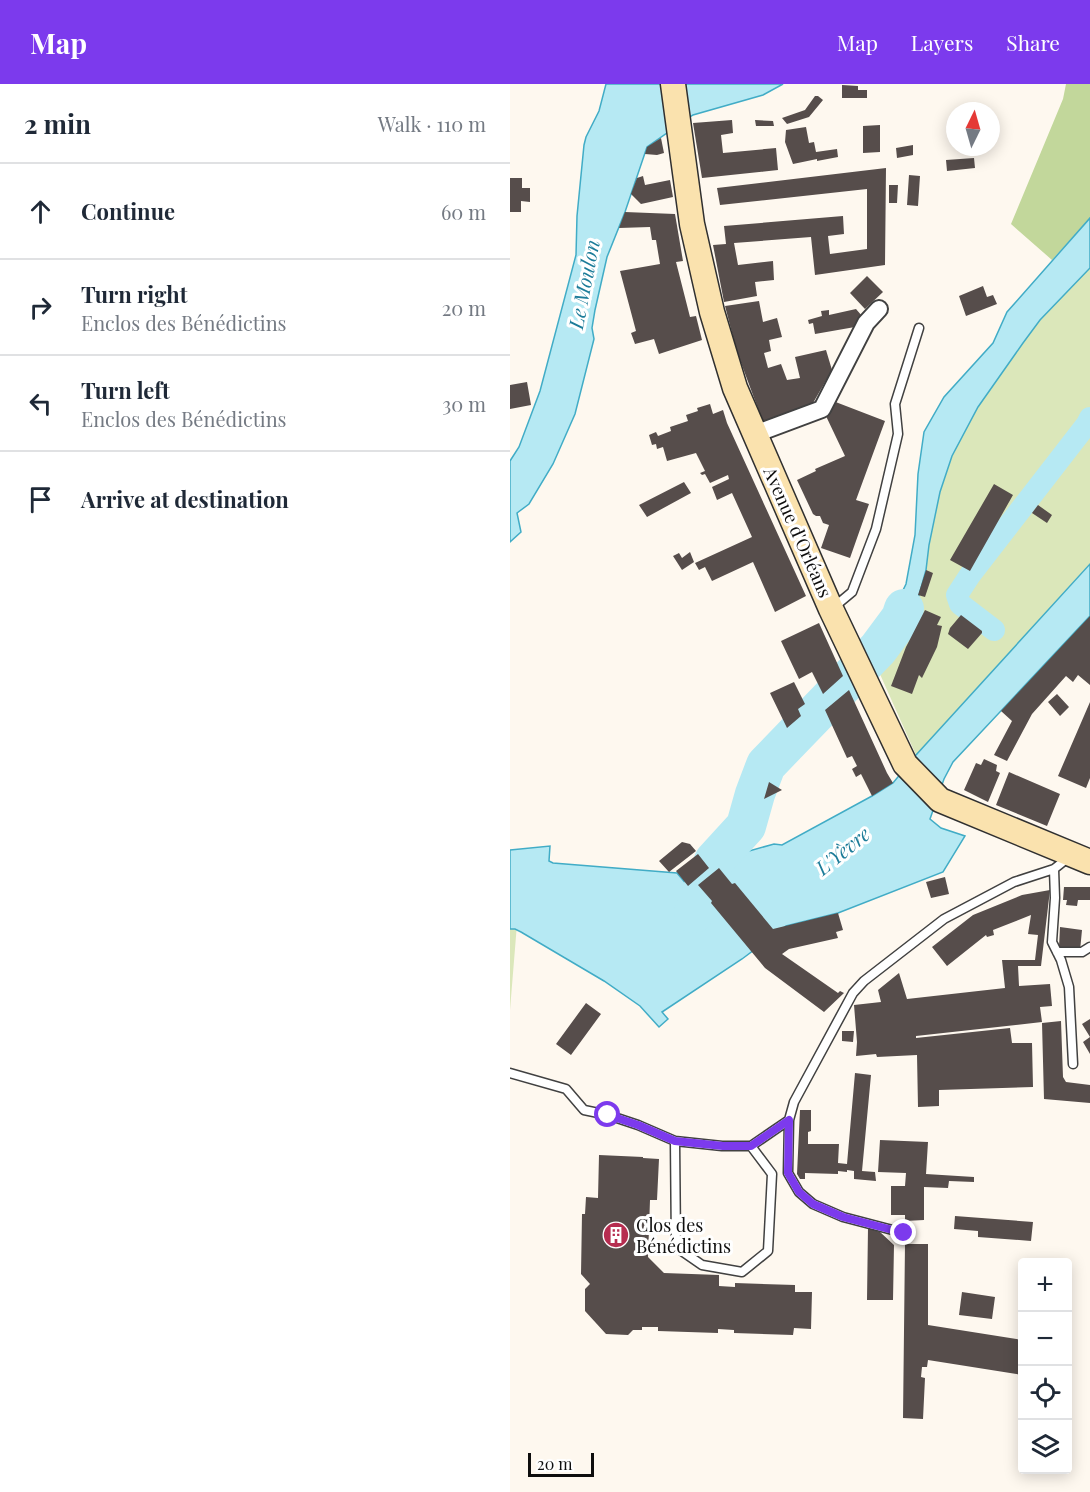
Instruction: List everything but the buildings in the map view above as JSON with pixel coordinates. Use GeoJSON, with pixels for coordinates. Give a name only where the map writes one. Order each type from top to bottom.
{"type":"FeatureCollection","features":[{"type":"Feature","properties":{"kind":"main road","name":"Avenue d'Orléans"},"geometry":{"type":"LineString","coordinates":[[673,84],[692,224],[712,312],[735,388],[831,609],[906,764],[940,800],[1072,862]]}},
{"type":"Feature","properties":{"kind":"street"},"geometry":{"type":"LineString","coordinates":[[755,434],[822,410],[866,323],[879,309]]}},
{"type":"Feature","properties":{"kind":"lane"},"geometry":{"type":"LineString","coordinates":[[831,609],[852,592],[876,530],[898,434],[895,404],[919,328]]}},
{"type":"Feature","properties":{"kind":"lane"},"geometry":{"type":"LineString","coordinates":[[1072,862],[1055,898],[1052,942],[1069,987],[1073,1064]]}},
{"type":"Feature","properties":{"kind":"lane"},"geometry":{"type":"LineString","coordinates":[[904,1233],[843,1217],[813,1204],[799,1192],[788,1173],[789,1120],[794,1102],[853,993],[864,981],[944,919],[1014,882],[1072,862]]}},
{"type":"Feature","properties":{"kind":"lane"},"geometry":{"type":"LineString","coordinates":[[1057,952],[1082,952],[1090,947]]}},
{"type":"Feature","properties":{"kind":"lane"},"geometry":{"type":"LineString","coordinates":[[510,1073],[566,1089],[585,1110],[638,1125],[675,1141],[723,1146],[751,1146],[789,1120]]}},
{"type":"Feature","properties":{"kind":"lane"},"geometry":{"type":"LineString","coordinates":[[675,1141],[676,1246],[702,1266],[742,1272],[768,1251],[772,1174],[751,1146]]}},
{"type":"Feature","properties":{"kind":"green space"},"geometry":{"type":"Polygon","coordinates":[[[1066,84],[1090,84],[1090,218],[1052,260],[1011,224],[1063,99],[1066,84]]]}},
{"type":"Feature","properties":{"kind":"green space"},"geometry":{"type":"Polygon","coordinates":[[[1090,268],[1090,564],[916,755],[879,672],[909,617],[926,570],[940,492],[952,456],[978,407],[1023,343],[1040,320],[1090,268]]]}},
{"type":"Feature","properties":{"kind":"green space"},"geometry":{"type":"Polygon","coordinates":[[[510,917],[517,924],[510,1010],[510,917]]]}},
{"type":"Feature","properties":{"kind":"water","name":"Le Moulon"},"geometry":{"type":"Polygon","coordinates":[[[606,84],[783,84],[763,95],[693,115],[647,147],[607,257],[592,328],[594,339],[575,414],[553,464],[529,504],[517,513],[521,532],[510,542],[510,461],[519,447],[540,391],[576,255],[577,216],[584,145],[599,111],[606,84]]]}},
{"type":"Feature","properties":{"kind":"water"},"geometry":{"type":"Polygon","coordinates":[[[1090,218],[1090,268],[1040,320],[1023,343],[978,407],[952,456],[940,492],[926,570],[919,595],[879,672],[869,644],[886,625],[906,584],[915,535],[918,474],[924,432],[944,397],[993,343],[1007,312],[1090,218]]]}},
{"type":"Feature","properties":{"kind":"water","name":"L'Yèvre"},"geometry":{"type":"Polygon","coordinates":[[[1090,564],[1090,616],[953,762],[944,779],[930,819],[941,828],[965,836],[943,872],[838,913],[786,926],[742,959],[662,1012],[668,1019],[659,1027],[640,1006],[604,981],[521,932],[510,929],[510,850],[550,846],[549,861],[553,863],[677,873],[688,886],[714,861],[774,844],[782,845],[893,783],[1090,564]]]}},
{"type":"Feature","properties":{"kind":"waterway"},"geometry":{"type":"LineString","coordinates":[[994,630],[960,604],[957,595],[1090,418]]}},
{"type":"Feature","properties":{"kind":"waterway"},"geometry":{"type":"LineString","coordinates":[[694,913],[714,861],[746,826],[766,765],[878,649],[901,618],[904,609]]}},
{"type":"Feature","properties":{"kind":"place","name":"Clos des Bénédictins"},"geometry":{"type":"Point","coordinates":[616,1235]}},
{"type":"Feature","properties":{"kind":"route"},"geometry":{"type":"LineString","coordinates":[[608,1115],[675,1141],[723,1146],[751,1146],[789,1120],[788,1173],[799,1192],[813,1204],[843,1217],[904,1233]]}}]}
